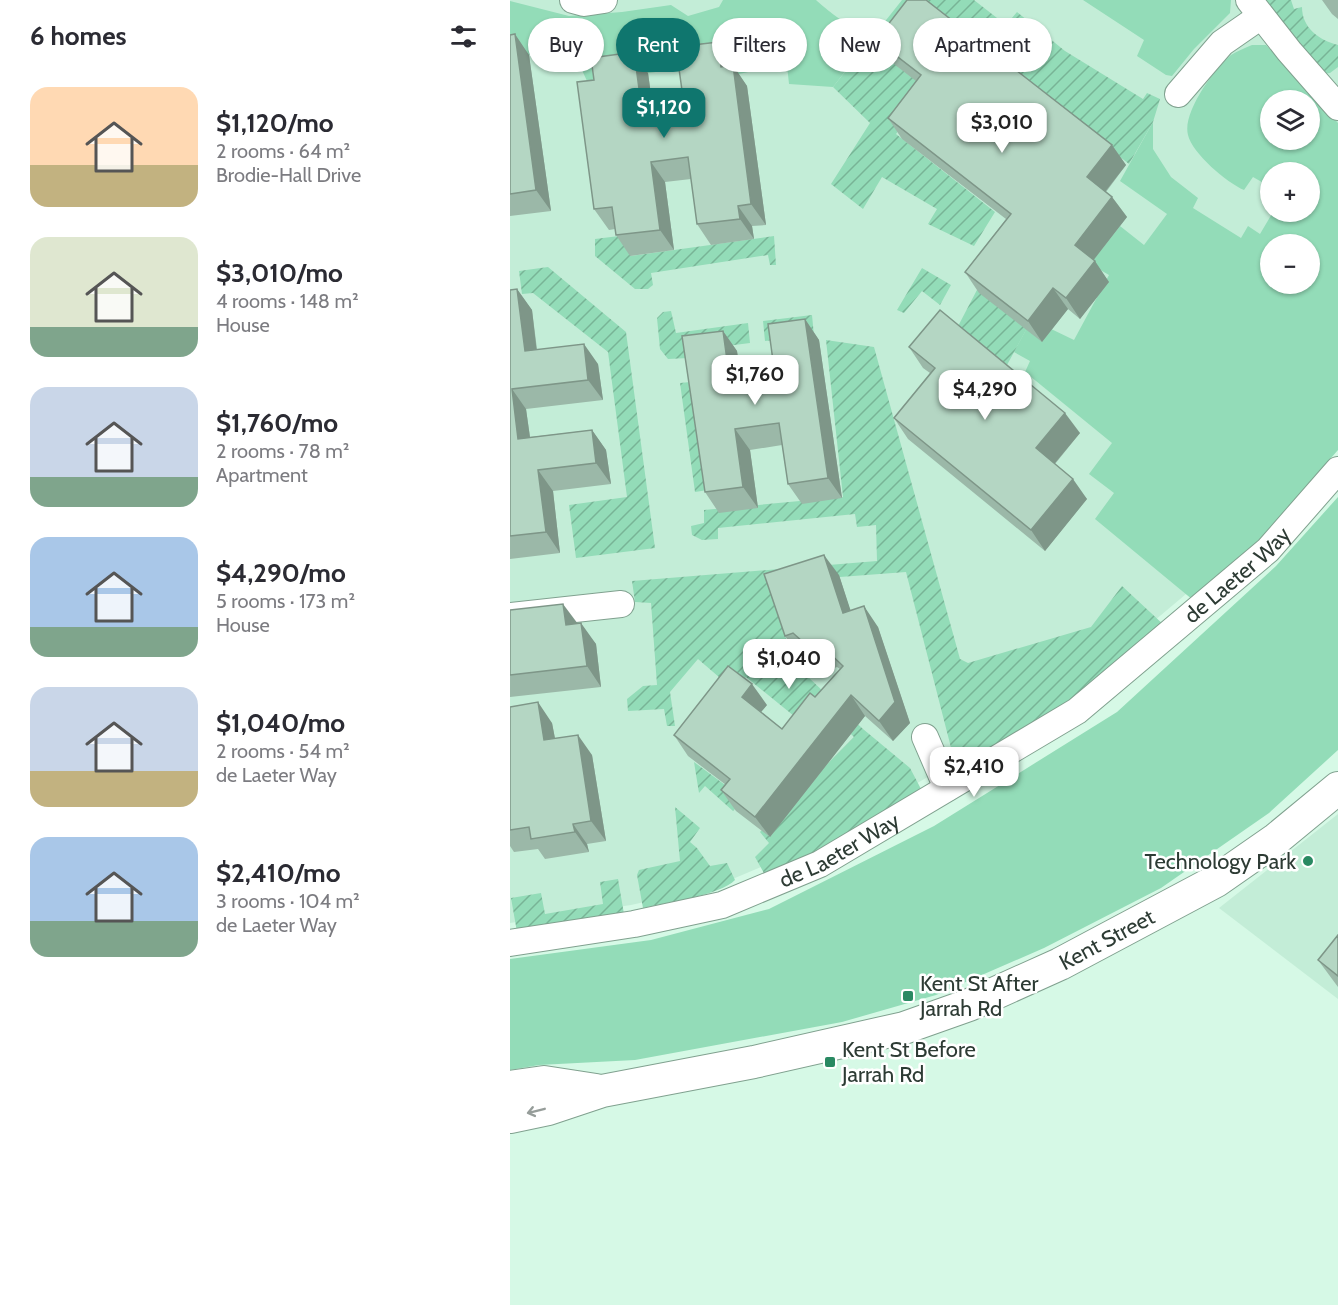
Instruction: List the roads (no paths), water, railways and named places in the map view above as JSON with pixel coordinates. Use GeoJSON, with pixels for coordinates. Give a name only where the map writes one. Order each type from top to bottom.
{"type":"FeatureCollection","features":[{"type":"Feature","properties":{"kind":"main road","name":"Kent Street"},"geometry":{"type":"LineString","coordinates":[[510,1117],[602,1092],[754,1062],[904,1028],[969,1005],[1060,964],[1216,881],[1275,840],[1338,788]]}},
{"type":"Feature","properties":{"kind":"main road","name":"Kent Street"},"geometry":{"type":"LineString","coordinates":[[510,1087],[544,1082],[602,1092]]}},
{"type":"Feature","properties":{"kind":"street"},"geometry":{"type":"LineString","coordinates":[[573,0],[584,3],[604,0]]}},
{"type":"Feature","properties":{"kind":"street"},"geometry":{"type":"LineString","coordinates":[[1178,94],[1255,8],[1289,51],[1335,96]]}},
{"type":"Feature","properties":{"kind":"street","name":"de Laeter Way"},"geometry":{"type":"LineString","coordinates":[[510,943],[634,924],[722,905],[820,864],[1077,711],[1268,550],[1338,470]]}},
{"type":"Feature","properties":{"kind":"street"},"geometry":{"type":"LineString","coordinates":[[510,616],[621,604]]}},
{"type":"Feature","properties":{"kind":"street"},"geometry":{"type":"LineString","coordinates":[[925,737],[947,788]]}},
{"type":"Feature","properties":{"kind":"place","name":"Technology Park"},"geometry":{"type":"Point","coordinates":[1308,861]}},
{"type":"Feature","properties":{"kind":"place","name":"Kent St After Jarrah Rd"},"geometry":{"type":"Point","coordinates":[908,996]}},
{"type":"Feature","properties":{"kind":"place","name":"Kent St Before Jarrah Rd"},"geometry":{"type":"Point","coordinates":[830,1062]}}]}
